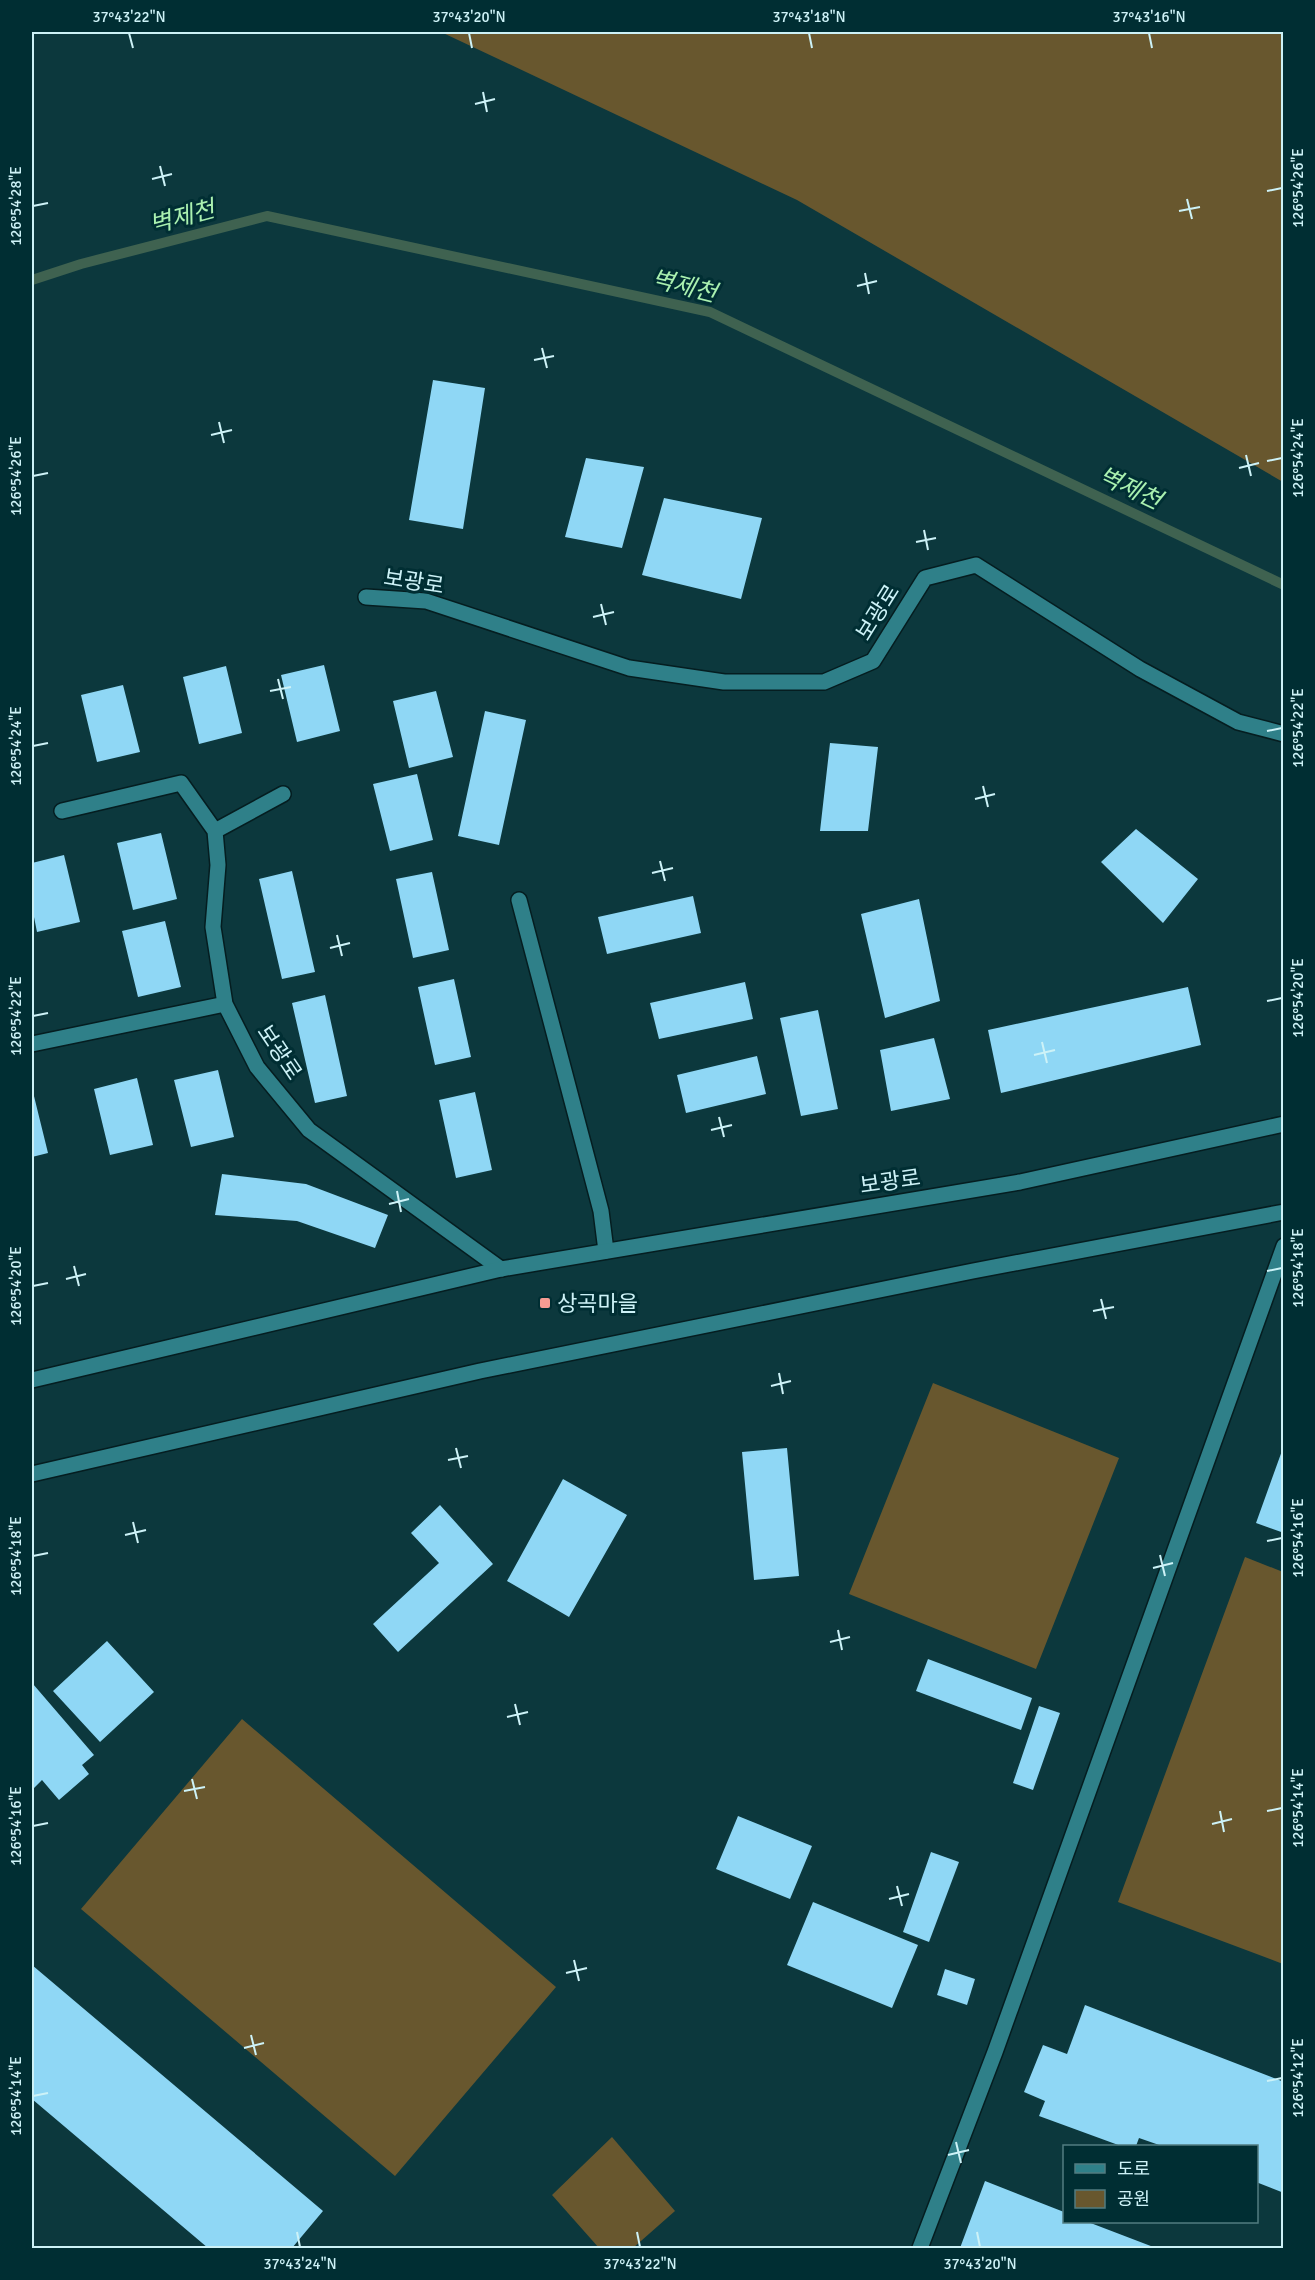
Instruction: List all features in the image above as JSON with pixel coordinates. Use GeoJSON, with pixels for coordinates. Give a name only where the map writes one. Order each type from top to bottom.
{"type":"FeatureCollection","features":[{"type":"Feature","properties":{"kind":"main road","name":"보광로"},"geometry":{"type":"LineString","coordinates":[[366,597],[426,601],[629,668],[724,682],[824,682],[873,662],[926,578],[976,565],[1140,669],[1238,722],[1284,734]]}},
{"type":"Feature","properties":{"kind":"main road"},"geometry":{"type":"LineString","coordinates":[[62,811],[181,783],[215,831],[283,794]]}},
{"type":"Feature","properties":{"kind":"main road","name":"보광로"},"geometry":{"type":"LineString","coordinates":[[215,831],[218,865],[213,927],[225,1004],[257,1067],[309,1130],[501,1269]]}},
{"type":"Feature","properties":{"kind":"main road"},"geometry":{"type":"LineString","coordinates":[[519,900],[601,1211],[606,1251]]}},
{"type":"Feature","properties":{"kind":"main road"},"geometry":{"type":"LineString","coordinates":[[32,1044],[225,1004]]}},
{"type":"Feature","properties":{"kind":"main road","name":"보광로"},"geometry":{"type":"LineString","coordinates":[[32,1380],[501,1269],[1020,1182],[1284,1124]]}},
{"type":"Feature","properties":{"kind":"main road"},"geometry":{"type":"LineString","coordinates":[[32,1474],[491,1369],[973,1271],[1284,1212]]}},
{"type":"Feature","properties":{"kind":"main road"},"geometry":{"type":"LineString","coordinates":[[920,2248],[995,2052],[1284,1246]]}},
{"type":"Feature","properties":{"kind":"green space"},"geometry":{"type":"Polygon","coordinates":[[[441,32],[1283,32],[1283,482],[797,200],[441,32]]]}},
{"type":"Feature","properties":{"kind":"green space"},"geometry":{"type":"Polygon","coordinates":[[[933,1383],[1119,1458],[1036,1669],[849,1594],[933,1383]]]}},
{"type":"Feature","properties":{"kind":"green space"},"geometry":{"type":"Polygon","coordinates":[[[1245,1557],[1283,1572],[1283,1964],[1118,1902],[1245,1557]]]}},
{"type":"Feature","properties":{"kind":"green space"},"geometry":{"type":"Polygon","coordinates":[[[242,1719],[556,1987],[395,2176],[81,1909],[242,1719]]]}},
{"type":"Feature","properties":{"kind":"green space"},"geometry":{"type":"Polygon","coordinates":[[[612,2137],[675,2211],[633,2248],[599,2248],[552,2195],[612,2137]]]}},
{"type":"Feature","properties":{"kind":"building"},"geometry":{"type":"Polygon","coordinates":[[[433,380],[485,388],[463,529],[409,520],[433,380]]]}},
{"type":"Feature","properties":{"kind":"building"},"geometry":{"type":"Polygon","coordinates":[[[586,458],[644,467],[622,548],[565,537],[586,458]]]}},
{"type":"Feature","properties":{"kind":"building"},"geometry":{"type":"Polygon","coordinates":[[[664,498],[762,518],[741,599],[642,575],[664,498]]]}},
{"type":"Feature","properties":{"kind":"building"},"geometry":{"type":"Polygon","coordinates":[[[324,665],[340,731],[297,742],[281,675],[324,665]]]}},
{"type":"Feature","properties":{"kind":"building"},"geometry":{"type":"Polygon","coordinates":[[[226,666],[242,733],[199,744],[183,677],[226,666]]]}},
{"type":"Feature","properties":{"kind":"building"},"geometry":{"type":"Polygon","coordinates":[[[123,685],[140,752],[97,762],[81,695],[123,685]]]}},
{"type":"Feature","properties":{"kind":"building"},"geometry":{"type":"Polygon","coordinates":[[[436,691],[453,757],[409,768],[393,701],[436,691]]]}},
{"type":"Feature","properties":{"kind":"building"},"geometry":{"type":"Polygon","coordinates":[[[485,711],[526,720],[499,845],[458,836],[485,711]]]}},
{"type":"Feature","properties":{"kind":"building"},"geometry":{"type":"Polygon","coordinates":[[[830,743],[878,747],[868,831],[820,831],[830,743]]]}},
{"type":"Feature","properties":{"kind":"building"},"geometry":{"type":"Polygon","coordinates":[[[417,774],[433,840],[390,851],[373,784],[417,774]]]}},
{"type":"Feature","properties":{"kind":"building"},"geometry":{"type":"Polygon","coordinates":[[[1136,829],[1198,879],[1163,923],[1101,862],[1136,829]]]}},
{"type":"Feature","properties":{"kind":"building"},"geometry":{"type":"Polygon","coordinates":[[[161,833],[177,899],[133,910],[117,843],[161,833]]]}},
{"type":"Feature","properties":{"kind":"building"},"geometry":{"type":"Polygon","coordinates":[[[64,855],[80,922],[37,932],[32,907],[32,863],[64,855]]]}},
{"type":"Feature","properties":{"kind":"building"},"geometry":{"type":"Polygon","coordinates":[[[292,871],[315,972],[282,979],[259,879],[292,871]]]}},
{"type":"Feature","properties":{"kind":"building"},"geometry":{"type":"Polygon","coordinates":[[[432,872],[449,950],[413,958],[396,879],[432,872]]]}},
{"type":"Feature","properties":{"kind":"building"},"geometry":{"type":"Polygon","coordinates":[[[693,896],[701,933],[607,954],[598,917],[693,896]]]}},
{"type":"Feature","properties":{"kind":"building"},"geometry":{"type":"Polygon","coordinates":[[[919,899],[940,1001],[885,1018],[861,914],[919,899]]]}},
{"type":"Feature","properties":{"kind":"building"},"geometry":{"type":"Polygon","coordinates":[[[165,921],[181,987],[138,997],[122,931],[165,921]]]}},
{"type":"Feature","properties":{"kind":"building"},"geometry":{"type":"Polygon","coordinates":[[[454,979],[471,1057],[435,1065],[418,987],[454,979]]]}},
{"type":"Feature","properties":{"kind":"building"},"geometry":{"type":"Polygon","coordinates":[[[745,982],[753,1019],[659,1039],[650,1003],[745,982]]]}},
{"type":"Feature","properties":{"kind":"building"},"geometry":{"type":"Polygon","coordinates":[[[1188,987],[1201,1045],[1001,1093],[988,1030],[1188,987]]]}},
{"type":"Feature","properties":{"kind":"building"},"geometry":{"type":"Polygon","coordinates":[[[325,995],[347,1096],[315,1103],[292,1003],[325,995]]]}},
{"type":"Feature","properties":{"kind":"building"},"geometry":{"type":"Polygon","coordinates":[[[818,1010],[838,1109],[801,1116],[780,1018],[818,1010]]]}},
{"type":"Feature","properties":{"kind":"building"},"geometry":{"type":"Polygon","coordinates":[[[934,1038],[950,1099],[891,1111],[880,1050],[934,1038]]]}},
{"type":"Feature","properties":{"kind":"building"},"geometry":{"type":"Polygon","coordinates":[[[757,1056],[766,1094],[686,1113],[677,1075],[757,1056]]]}},
{"type":"Feature","properties":{"kind":"building"},"geometry":{"type":"Polygon","coordinates":[[[218,1070],[234,1137],[191,1147],[174,1080],[218,1070]]]}},
{"type":"Feature","properties":{"kind":"building"},"geometry":{"type":"Polygon","coordinates":[[[137,1078],[153,1145],[110,1155],[94,1089],[137,1078]]]}},
{"type":"Feature","properties":{"kind":"building"},"geometry":{"type":"Polygon","coordinates":[[[32,1088],[48,1153],[32,1157],[32,1088]]]}},
{"type":"Feature","properties":{"kind":"building"},"geometry":{"type":"Polygon","coordinates":[[[475,1092],[492,1170],[456,1178],[439,1100],[475,1092]]]}},
{"type":"Feature","properties":{"kind":"building"},"geometry":{"type":"Polygon","coordinates":[[[222,1174],[306,1184],[388,1215],[375,1248],[297,1221],[215,1215],[222,1174]]]}},
{"type":"Feature","properties":{"kind":"building"},"geometry":{"type":"Polygon","coordinates":[[[787,1448],[799,1576],[754,1580],[742,1452],[787,1448]]]}},
{"type":"Feature","properties":{"kind":"building"},"geometry":{"type":"Polygon","coordinates":[[[1284,1448],[1284,1533],[1256,1523],[1284,1448]]]}},
{"type":"Feature","properties":{"kind":"building"},"geometry":{"type":"Polygon","coordinates":[[[563,1479],[627,1515],[569,1617],[507,1581],[563,1479]]]}},
{"type":"Feature","properties":{"kind":"building"},"geometry":{"type":"Polygon","coordinates":[[[440,1505],[493,1564],[398,1652],[373,1624],[439,1563],[411,1533],[440,1505]]]}},
{"type":"Feature","properties":{"kind":"building"},"geometry":{"type":"Polygon","coordinates":[[[107,1641],[154,1692],[100,1742],[53,1691],[107,1641]]]}},
{"type":"Feature","properties":{"kind":"building"},"geometry":{"type":"Polygon","coordinates":[[[928,1659],[1032,1698],[1021,1730],[916,1691],[928,1659]]]}},
{"type":"Feature","properties":{"kind":"building"},"geometry":{"type":"Polygon","coordinates":[[[33,1684],[94,1755],[82,1765],[89,1774],[59,1800],[42,1780],[32,1790],[33,1684]]]}},
{"type":"Feature","properties":{"kind":"building"},"geometry":{"type":"Polygon","coordinates":[[[1039,1706],[1060,1713],[1033,1790],[1013,1783],[1039,1706]]]}},
{"type":"Feature","properties":{"kind":"building"},"geometry":{"type":"Polygon","coordinates":[[[738,1816],[812,1846],[790,1899],[716,1869],[738,1816]]]}},
{"type":"Feature","properties":{"kind":"building"},"geometry":{"type":"Polygon","coordinates":[[[931,1852],[959,1862],[929,1942],[903,1932],[931,1852]]]}},
{"type":"Feature","properties":{"kind":"building"},"geometry":{"type":"Polygon","coordinates":[[[813,1902],[918,1945],[892,2008],[787,1965],[813,1902]]]}},
{"type":"Feature","properties":{"kind":"building"},"geometry":{"type":"Polygon","coordinates":[[[32,1965],[323,2211],[292,2248],[208,2248],[32,2099],[32,1965]]]}},
{"type":"Feature","properties":{"kind":"building"},"geometry":{"type":"Polygon","coordinates":[[[945,1969],[975,1979],[967,2005],[937,1995],[945,1969]]]}},
{"type":"Feature","properties":{"kind":"building"},"geometry":{"type":"Polygon","coordinates":[[[1085,2005],[1284,2082],[1284,2193],[1258,2183],[1258,2145],[1159,2145],[1139,2138],[1136,2145],[1118,2145],[1039,2116],[1045,2101],[1024,2092],[1043,2045],[1067,2054],[1085,2005]]]}},
{"type":"Feature","properties":{"kind":"building"},"geometry":{"type":"Polygon","coordinates":[[[985,2181],[1063,2212],[1063,2223],[1091,2223],[1156,2248],[960,2248],[985,2181]]]}},
{"type":"Feature","properties":{"kind":"waterway","name":"벽제천"},"geometry":{"type":"LineString","coordinates":[[32,280],[81,264],[267,216],[710,312],[1284,585]]}},
{"type":"Feature","properties":{"kind":"place","name":"상곡마을"},"geometry":{"type":"Point","coordinates":[545,1303]}}]}
